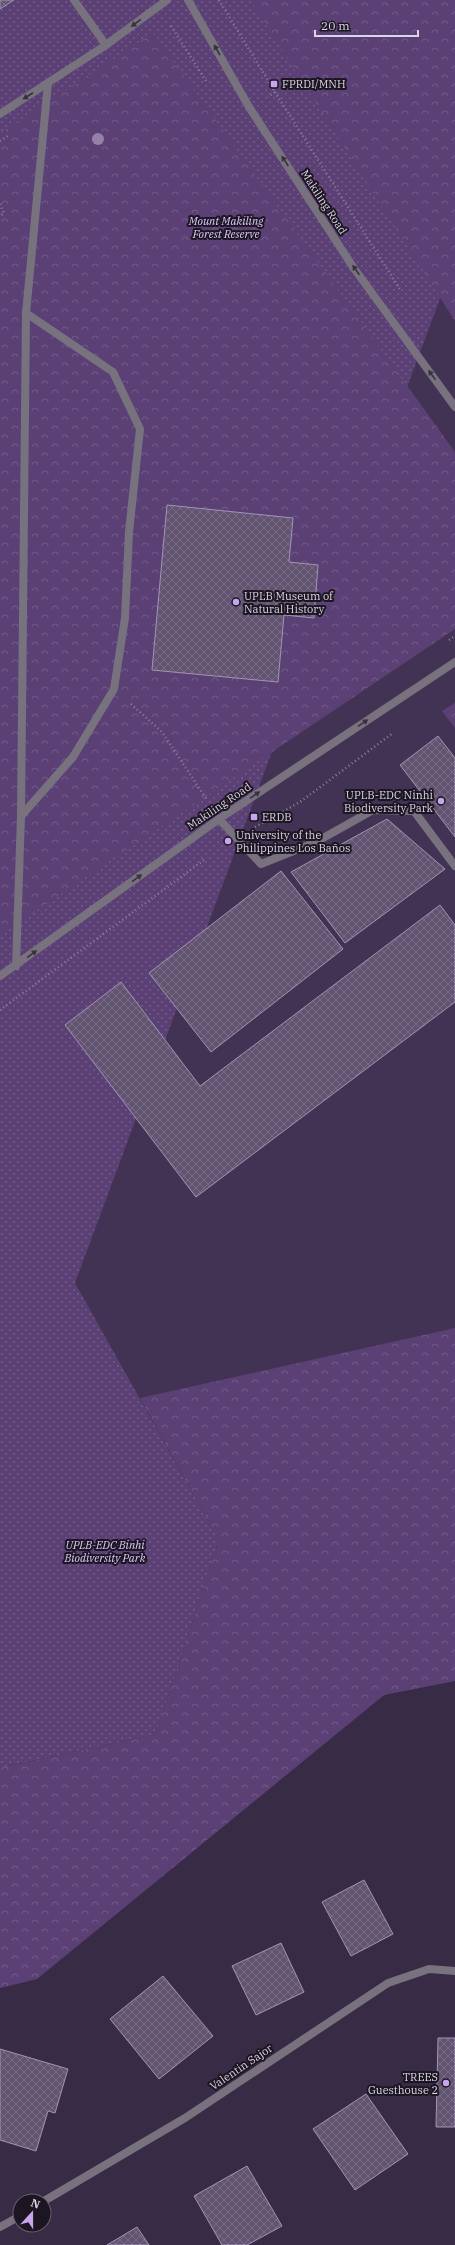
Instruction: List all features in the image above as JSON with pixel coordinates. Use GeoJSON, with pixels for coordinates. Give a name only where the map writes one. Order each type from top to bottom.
{"type":"FeatureCollection","features":[{"type":"Feature","properties":{"kind":"street"},"geometry":{"type":"LineString","coordinates":[[74,0],[106,45]]}},
{"type":"Feature","properties":{"kind":"street"},"geometry":{"type":"LineString","coordinates":[[0,114],[106,45],[167,0]]}},
{"type":"Feature","properties":{"kind":"street","name":"Makiling Road"},"geometry":{"type":"LineString","coordinates":[[188,0],[249,107],[353,267],[455,407]]}},
{"type":"Feature","properties":{"kind":"street"},"geometry":{"type":"LineString","coordinates":[[16,966],[21,816],[26,313],[48,83]]}},
{"type":"Feature","properties":{"kind":"street"},"geometry":{"type":"LineString","coordinates":[[21,816],[73,757],[114,689],[125,618],[129,532],[140,429],[113,372],[26,313]]}},
{"type":"Feature","properties":{"kind":"street","name":"Makiling Road"},"geometry":{"type":"LineString","coordinates":[[0,976],[219,819],[455,662]]}},
{"type":"Feature","properties":{"kind":"street"},"geometry":{"type":"LineString","coordinates":[[219,819],[261,864],[316,842],[373,810],[414,811],[455,866]]}},
{"type":"Feature","properties":{"kind":"street","name":"Valentin Sajor"},"geometry":{"type":"LineString","coordinates":[[52,2196],[185,2118],[388,1983],[429,1969],[455,1971]]}},
{"type":"Feature","properties":{"kind":"street"},"geometry":{"type":"LineString","coordinates":[[0,2227],[12,2220]]}},
{"type":"Feature","properties":{"kind":"path"},"geometry":{"type":"LineString","coordinates":[[219,0],[275,92],[403,294]]}},
{"type":"Feature","properties":{"kind":"path"},"geometry":{"type":"LineString","coordinates":[[166,29],[172,25],[208,84]]}},
{"type":"Feature","properties":{"kind":"path"},"geometry":{"type":"LineString","coordinates":[[249,107],[275,92]]}},
{"type":"Feature","properties":{"kind":"path"},"geometry":{"type":"LineString","coordinates":[[0,204],[4,213],[0,216]]}},
{"type":"Feature","properties":{"kind":"path"},"geometry":{"type":"LineString","coordinates":[[114,689],[162,732],[210,806]]}},
{"type":"Feature","properties":{"kind":"path"},"geometry":{"type":"LineString","coordinates":[[0,1010],[236,837],[300,802],[399,728]]}},
{"type":"Feature","properties":{"kind":"shaded area","name":"University of the Philippines Los Baños"},"geometry":{"type":"Polygon","coordinates":[[[0,0],[455,0],[455,1681],[384,1695],[37,1979],[0,1988],[0,0]]]}},
{"type":"Feature","properties":{"kind":"green space","name":"Mount Makiling Forest Reserve"},"geometry":{"type":"Polygon","coordinates":[[[0,0],[455,0],[455,258],[75,1283],[219,1540],[156,1734],[8,1766],[0,1894],[0,0]]]}},
{"type":"Feature","properties":{"kind":"green space"},"geometry":{"type":"Polygon","coordinates":[[[250,0],[455,0],[455,321],[250,0]]]}},
{"type":"Feature","properties":{"kind":"green space"},"geometry":{"type":"Polygon","coordinates":[[[153,33],[455,452],[455,629],[0,935],[0,133],[153,33]]]}},
{"type":"Feature","properties":{"kind":"green space"},"geometry":{"type":"Polygon","coordinates":[[[455,703],[455,728],[442,711],[455,703]]]}},
{"type":"Feature","properties":{"kind":"green space"},"geometry":{"type":"Polygon","coordinates":[[[455,1328],[455,1681],[384,1695],[37,1979],[0,1988],[0,1768],[156,1734],[219,1540],[140,1398],[455,1328]]]}},
{"type":"Feature","properties":{"kind":"building"},"geometry":{"type":"Polygon","coordinates":[[[0,0],[14,0],[0,9],[0,0]]]}},
{"type":"Feature","properties":{"kind":"building","name":"UPLB Museum of Natural History"},"geometry":{"type":"Polygon","coordinates":[[[167,505],[293,518],[289,562],[318,565],[314,618],[284,615],[278,682],[152,670],[167,505]]]}},
{"type":"Feature","properties":{"kind":"building","name":"UPLB-EDC Ninhi Biodiversity Park"},"geometry":{"type":"Polygon","coordinates":[[[438,736],[455,758],[455,837],[400,765],[438,736]]]}},
{"type":"Feature","properties":{"kind":"building"},"geometry":{"type":"Polygon","coordinates":[[[387,819],[445,869],[345,943],[291,872],[387,819]]]}},
{"type":"Feature","properties":{"kind":"building"},"geometry":{"type":"Polygon","coordinates":[[[281,871],[343,949],[211,1052],[149,973],[281,871]]]}},
{"type":"Feature","properties":{"kind":"building"},"geometry":{"type":"Polygon","coordinates":[[[440,905],[455,925],[455,1002],[196,1197],[65,1025],[121,982],[200,1086],[440,905]]]}},
{"type":"Feature","properties":{"kind":"building"},"geometry":{"type":"Polygon","coordinates":[[[364,1880],[393,1934],[351,1956],[322,1902],[364,1880]]]}},
{"type":"Feature","properties":{"kind":"building"},"geometry":{"type":"Polygon","coordinates":[[[281,1943],[304,1992],[256,2015],[232,1966],[281,1943]]]}},
{"type":"Feature","properties":{"kind":"building"},"geometry":{"type":"Polygon","coordinates":[[[163,1976],[213,2036],[159,2079],[110,2019],[163,1976]]]}},
{"type":"Feature","properties":{"kind":"building","name":"TREES Guesthouse 2"},"geometry":{"type":"Polygon","coordinates":[[[438,2038],[455,2038],[455,2127],[436,2127],[438,2038]]]}},
{"type":"Feature","properties":{"kind":"building"},"geometry":{"type":"Polygon","coordinates":[[[0,2049],[68,2069],[55,2113],[48,2111],[36,2151],[0,2140],[0,2049]]]}},
{"type":"Feature","properties":{"kind":"building"},"geometry":{"type":"Polygon","coordinates":[[[366,2094],[408,2154],[355,2190],[313,2129],[366,2094]]]}},
{"type":"Feature","properties":{"kind":"building"},"geometry":{"type":"Polygon","coordinates":[[[247,2166],[282,2226],[247,2245],[222,2245],[194,2196],[247,2166]]]}},
{"type":"Feature","properties":{"kind":"building"},"geometry":{"type":"Polygon","coordinates":[[[137,2227],[149,2245],[107,2245],[137,2227]]]}},
{"type":"Feature","properties":{"kind":"place","name":"FPRDI/MNH"},"geometry":{"type":"Point","coordinates":[274,84]}},
{"type":"Feature","properties":{"kind":"place","name":"UPLB Museum of Natural History"},"geometry":{"type":"Point","coordinates":[236,602]}},
{"type":"Feature","properties":{"kind":"place","name":"UPLB-EDC Ninhi Biodiversity Park"},"geometry":{"type":"Point","coordinates":[441,801]}},
{"type":"Feature","properties":{"kind":"place","name":"ERDB"},"geometry":{"type":"Point","coordinates":[254,817]}},
{"type":"Feature","properties":{"kind":"place","name":"University of the Philippines Los Baños"},"geometry":{"type":"Point","coordinates":[228,841]}},
{"type":"Feature","properties":{"kind":"place","name":"TREES Guesthouse 2"},"geometry":{"type":"Point","coordinates":[446,2083]}},
{"type":"Feature","properties":{"kind":"park label","name":"UPLB-EDC Binhi Biodiversity Park"},"geometry":{"type":"Point","coordinates":[105,1551]}}]}
